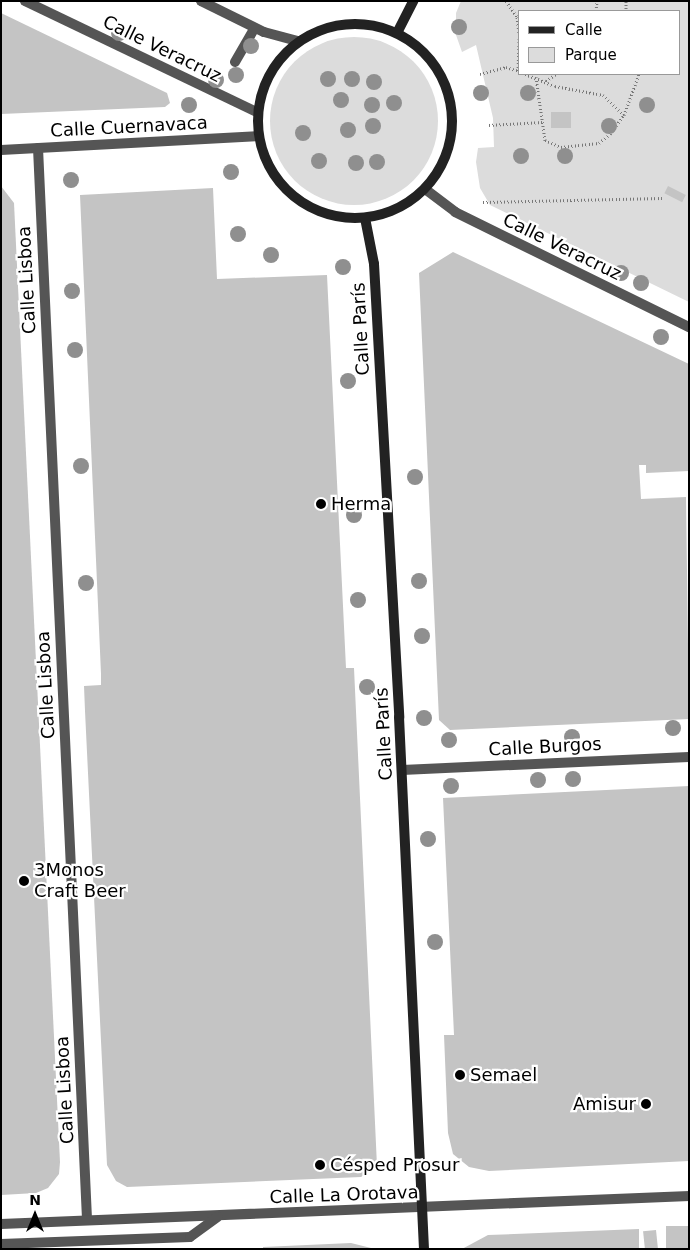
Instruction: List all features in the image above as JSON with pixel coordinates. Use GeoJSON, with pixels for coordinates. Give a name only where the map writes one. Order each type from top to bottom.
{"type":"FeatureCollection","features":[{"type":"Feature","properties":{"kind":"main road"},"geometry":{"type":"LineString","coordinates":[[398,33],[413,1]]}},
{"type":"Feature","properties":{"kind":"main road"},"geometry":{"type":"LineString","coordinates":[[364,24],[398,33],[423,51],[442,75],[452,104],[452,135],[442,165],[425,190],[398,209],[366,218],[336,217],[308,207],[284,189],[267,165],[258,136],[257,112],[263,85],[278,60],[298,41],[330,26],[364,24]]}},
{"type":"Feature","properties":{"kind":"main road","name":"Calle París"},"geometry":{"type":"LineString","coordinates":[[366,218],[374,264],[402,770],[424,1249]]}},
{"type":"Feature","properties":{"kind":"street","name":"Calle Veracruz"},"geometry":{"type":"LineString","coordinates":[[25,1],[257,112]]}},
{"type":"Feature","properties":{"kind":"street"},"geometry":{"type":"LineString","coordinates":[[201,1],[255,28],[298,41]]}},
{"type":"Feature","properties":{"kind":"street"},"geometry":{"type":"LineString","coordinates":[[235,62],[255,28]]}},
{"type":"Feature","properties":{"kind":"street","name":"Calle Cuernavaca"},"geometry":{"type":"LineString","coordinates":[[1,150],[258,136]]}},
{"type":"Feature","properties":{"kind":"street","name":"Calle Lisboa"},"geometry":{"type":"LineString","coordinates":[[38,148],[87,1220]]}},
{"type":"Feature","properties":{"kind":"street","name":"Calle Veracruz"},"geometry":{"type":"LineString","coordinates":[[425,190],[455,212],[689,327]]}},
{"type":"Feature","properties":{"kind":"street","name":"Calle Burgos"},"geometry":{"type":"LineString","coordinates":[[402,770],[689,757]]}},
{"type":"Feature","properties":{"kind":"street","name":"Calle La Orotava"},"geometry":{"type":"LineString","coordinates":[[1,1224],[689,1196]]}},
{"type":"Feature","properties":{"kind":"street"},"geometry":{"type":"LineString","coordinates":[[1,1244],[86,1244],[190,1237],[219,1216]]}},
{"type":"Feature","properties":{"kind":"path"},"geometry":{"type":"LineString","coordinates":[[506,1],[516,17],[518,28]]}},
{"type":"Feature","properties":{"kind":"path"},"geometry":{"type":"LineString","coordinates":[[480,74],[506,67],[518,71]]}},
{"type":"Feature","properties":{"kind":"path"},"geometry":{"type":"LineString","coordinates":[[529,75],[603,95],[624,114]]}},
{"type":"Feature","properties":{"kind":"path"},"geometry":{"type":"LineString","coordinates":[[546,81],[555,75]]}},
{"type":"Feature","properties":{"kind":"path"},"geometry":{"type":"LineString","coordinates":[[536,77],[543,122],[551,146],[599,143],[624,114],[639,75]]}},
{"type":"Feature","properties":{"kind":"path"},"geometry":{"type":"LineString","coordinates":[[489,125],[543,122]]}},
{"type":"Feature","properties":{"kind":"path"},"geometry":{"type":"LineString","coordinates":[[483,202],[662,198]]}},
{"type":"Feature","properties":{"kind":"green space"},"geometry":{"type":"Polygon","coordinates":[[[461,1],[689,1],[689,302],[490,205],[480,188],[476,162],[478,148],[494,147],[493,118],[476,45],[462,52],[456,35],[456,13],[461,1]]]}},
{"type":"Feature","properties":{"kind":"green space"},"geometry":{"type":"Polygon","coordinates":[[[346,37],[362,37],[394,47],[419,68],[432,89],[438,121],[432,153],[424,168],[407,186],[386,199],[362,205],[346,205],[322,199],[307,191],[284,168],[276,153],[270,129],[270,113],[276,89],[284,74],[307,51],[322,43],[346,37]]]}},
{"type":"Feature","properties":{"kind":"building"},"geometry":{"type":"Polygon","coordinates":[[[1,13],[167,93],[170,103],[165,107],[1,114],[1,13]]]}},
{"type":"Feature","properties":{"kind":"building"},"geometry":{"type":"Polygon","coordinates":[[[551,112],[571,112],[571,128],[551,128],[551,112]]]}},
{"type":"Feature","properties":{"kind":"building"},"geometry":{"type":"Polygon","coordinates":[[[1,186],[14,203],[60,1162],[59,1174],[48,1188],[36,1193],[1,1195],[1,186]]]}},
{"type":"Feature","properties":{"kind":"building"},"geometry":{"type":"Polygon","coordinates":[[[668,186],[686,195],[682,202],[664,193],[668,186]]]}},
{"type":"Feature","properties":{"kind":"building"},"geometry":{"type":"Polygon","coordinates":[[[213,188],[217,279],[327,275],[346,668],[354,668],[377,1166],[361,1177],[127,1187],[116,1181],[107,1165],[85,711],[84,686],[101,685],[101,674],[80,195],[213,188]]]}},
{"type":"Feature","properties":{"kind":"building"},"geometry":{"type":"Polygon","coordinates":[[[453,252],[689,364],[689,471],[646,473],[646,465],[639,465],[641,499],[686,497],[689,719],[450,730],[439,720],[419,273],[453,252]]]}},
{"type":"Feature","properties":{"kind":"building"},"geometry":{"type":"Polygon","coordinates":[[[689,786],[689,1161],[489,1171],[469,1167],[453,1154],[448,1133],[444,1035],[454,1035],[443,798],[689,786]]]}},
{"type":"Feature","properties":{"kind":"building"},"geometry":{"type":"Polygon","coordinates":[[[666,1226],[689,1226],[689,1249],[666,1249],[666,1226]]]}},
{"type":"Feature","properties":{"kind":"building"},"geometry":{"type":"Polygon","coordinates":[[[639,1229],[639,1249],[462,1249],[488,1235],[639,1229]]]}},
{"type":"Feature","properties":{"kind":"building"},"geometry":{"type":"Polygon","coordinates":[[[656,1230],[658,1249],[645,1249],[643,1231],[656,1230]]]}},
{"type":"Feature","properties":{"kind":"building"},"geometry":{"type":"Polygon","coordinates":[[[351,1243],[375,1249],[263,1249],[263,1247],[351,1243]]]}},
{"type":"Feature","properties":{"kind":"place","name":"Herma"},"geometry":{"type":"Point","coordinates":[321,504]}},
{"type":"Feature","properties":{"kind":"place","name":"3Monos Craft Beer"},"geometry":{"type":"Point","coordinates":[24,881]}},
{"type":"Feature","properties":{"kind":"place","name":"Semael"},"geometry":{"type":"Point","coordinates":[460,1075]}},
{"type":"Feature","properties":{"kind":"place","name":"Amisur"},"geometry":{"type":"Point","coordinates":[646,1104]}},
{"type":"Feature","properties":{"kind":"place","name":"Césped Prosur"},"geometry":{"type":"Point","coordinates":[320,1165]}}]}
